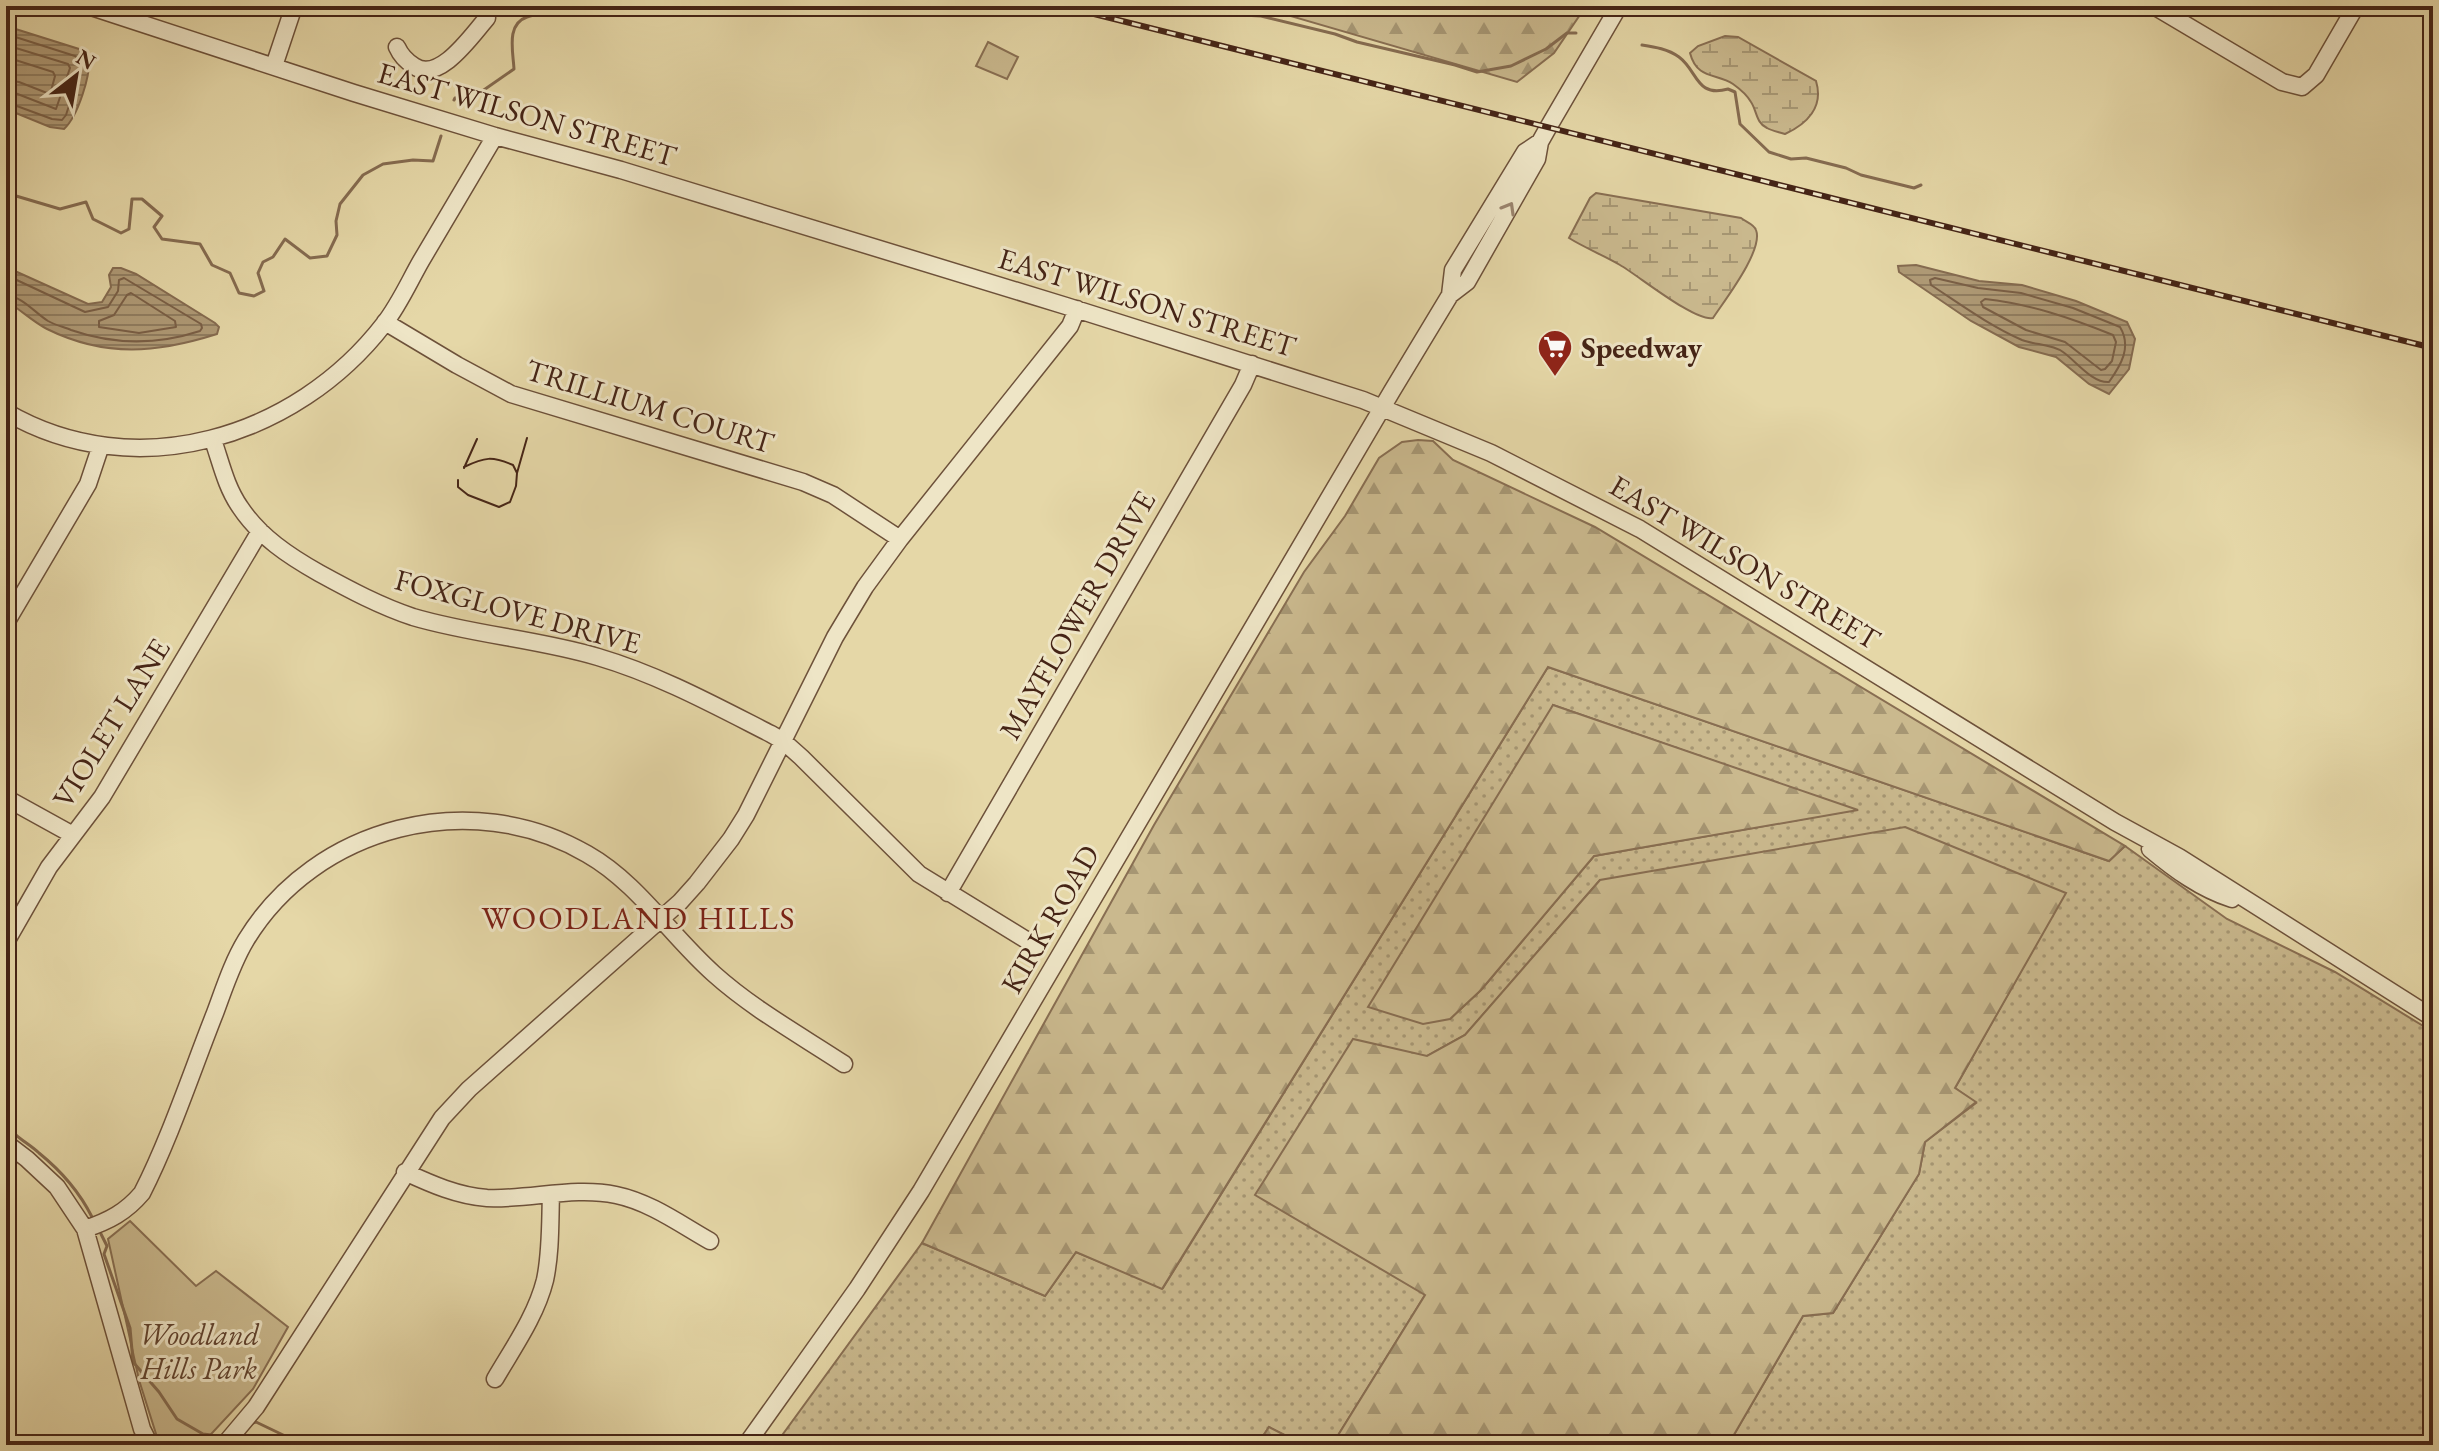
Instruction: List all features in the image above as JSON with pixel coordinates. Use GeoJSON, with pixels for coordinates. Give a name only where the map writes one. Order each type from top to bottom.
{"type":"FeatureCollection","features":[{"type":"Feature","properties":{"kind":"street","name":"EAST WILSON STREET"},"geometry":{"type":"LineString","coordinates":[[88,6],[495,136],[621,170],[1252,364],[1382,408],[1491,453],[1640,529],[2115,822],[2203,887],[2256,908],[2433,1018]]}},
{"type":"Feature","properties":{"kind":"street"},"geometry":{"type":"LineString","coordinates":[[274,66],[294,6]]}},
{"type":"Feature","properties":{"kind":"street","name":"KIRK ROAD"},"geometry":{"type":"LineString","coordinates":[[746,1445],[857,1289],[935,1169],[1450,295],[1453,270],[1525,152],[1540,142],[1619,6]]}},
{"type":"Feature","properties":{"kind":"street"},"geometry":{"type":"LineString","coordinates":[[2154,6],[2282,82],[2302,87],[2316,75],[2356,6]]}},
{"type":"Feature","properties":{"kind":"street"},"geometry":{"type":"LineString","coordinates":[[397,47],[400,55],[410,64],[419,70],[430,71],[451,57],[487,18]]}},
{"type":"Feature","properties":{"kind":"street"},"geometry":{"type":"LineString","coordinates":[[6,412],[60,437],[129,449],[213,440],[265,421],[337,374],[385,322],[495,136]]}},
{"type":"Feature","properties":{"kind":"street"},"geometry":{"type":"LineString","coordinates":[[224,1445],[256,1407],[434,1128],[460,1098],[661,920],[697,883],[731,839],[849,611],[900,539],[1070,326],[1077,309]]}},
{"type":"Feature","properties":{"kind":"street","name":"TRILLIUM COURT"},"geometry":{"type":"LineString","coordinates":[[385,322],[511,394],[803,482],[833,495],[900,539]]}},
{"type":"Feature","properties":{"kind":"street","name":"MAYFLOWER DRIVE"},"geometry":{"type":"LineString","coordinates":[[948,893],[1243,385],[1252,364]]}},
{"type":"Feature","properties":{"kind":"street","name":"FOXGLOVE DRIVE"},"geometry":{"type":"LineString","coordinates":[[213,440],[233,496],[272,543],[305,565],[383,606],[428,621],[570,650],[624,665],[682,689],[783,741],[919,874],[1036,946]]}},
{"type":"Feature","properties":{"kind":"street"},"geometry":{"type":"LineString","coordinates":[[6,623],[88,484],[101,445]]}},
{"type":"Feature","properties":{"kind":"street","name":"VIOLET LANE"},"geometry":{"type":"LineString","coordinates":[[6,942],[49,867],[102,797],[260,531]]}},
{"type":"Feature","properties":{"kind":"street"},"geometry":{"type":"LineString","coordinates":[[6,798],[73,835]]}},
{"type":"Feature","properties":{"kind":"street"},"geometry":{"type":"LineString","coordinates":[[85,1229],[122,1214],[142,1193],[236,959],[253,929],[301,878],[345,848],[378,834],[414,825],[466,821],[511,825],[556,838],[588,854],[628,885],[729,987],[844,1064]]}},
{"type":"Feature","properties":{"kind":"street"},"geometry":{"type":"LineString","coordinates":[[6,1143],[57,1187],[85,1229],[142,1429],[150,1445]]}},
{"type":"Feature","properties":{"kind":"street"},"geometry":{"type":"LineString","coordinates":[[405,1172],[439,1187],[470,1195],[501,1198],[592,1191],[633,1199],[710,1241]]}},
{"type":"Feature","properties":{"kind":"street"},"geometry":{"type":"LineString","coordinates":[[495,1379],[535,1307],[544,1282],[551,1194]]}},
{"type":"Feature","properties":{"kind":"green space"},"geometry":{"type":"Polygon","coordinates":[[[1256,6],[1586,6],[1554,53],[1517,82],[1256,6]]]}},
{"type":"Feature","properties":{"kind":"green space"},"geometry":{"type":"Polygon","coordinates":[[[1725,36],[1738,37],[1816,81],[1818,99],[1807,120],[1785,134],[1769,129],[1763,126],[1741,90],[1697,68],[1690,53],[1698,46],[1725,36]]]}},
{"type":"Feature","properties":{"kind":"green space"},"geometry":{"type":"Polygon","coordinates":[[[988,42],[1018,57],[1007,79],[976,66],[988,42]]]}},
{"type":"Feature","properties":{"kind":"green space"},"geometry":{"type":"Polygon","coordinates":[[[1596,193],[1741,218],[1754,226],[1757,239],[1749,262],[1713,318],[1681,306],[1620,265],[1569,238],[1590,198],[1596,193]]]}},
{"type":"Feature","properties":{"kind":"green space"},"geometry":{"type":"Polygon","coordinates":[[[1433,441],[1453,460],[1595,527],[2125,846],[2109,861],[1548,667],[1162,1289],[1076,1252],[1045,1296],[922,1243],[1154,825],[1304,572],[1345,516],[1379,458],[1402,442],[1433,441]]]}},
{"type":"Feature","properties":{"kind":"green space"},"geometry":{"type":"Polygon","coordinates":[[[1548,667],[2109,861],[2125,846],[2227,919],[2335,972],[2433,1032],[2433,1445],[1728,1445],[1803,1316],[1833,1313],[1919,1174],[1925,1142],[1976,1103],[1955,1088],[2065,893],[1600,880],[1465,1035],[1427,1056],[1425,1295],[1332,1445],[1304,1445],[1269,1427],[1257,1445],[775,1445],[922,1243],[1045,1296],[1076,1252],[1163,1288],[1548,667]],[[1553,705],[1450,1019],[1481,990],[1594,856],[1855,810],[1553,705]]]}},
{"type":"Feature","properties":{"kind":"green space"},"geometry":{"type":"Polygon","coordinates":[[[1553,705],[1858,810],[1594,856],[1481,990],[1450,1019],[1423,1024],[1368,1007],[1553,705]]]}},
{"type":"Feature","properties":{"kind":"green space"},"geometry":{"type":"Polygon","coordinates":[[[1905,827],[2066,893],[1955,1088],[1976,1102],[1925,1142],[1919,1174],[1833,1313],[1803,1316],[1728,1445],[1332,1445],[1425,1295],[1255,1195],[1353,1039],[1427,1056],[1465,1035],[1600,880],[1905,827]]]}},
{"type":"Feature","properties":{"kind":"green space","name":"Woodland Hills Park"},"geometry":{"type":"Polygon","coordinates":[[[130,1221],[196,1286],[216,1271],[288,1327],[253,1389],[201,1445],[164,1445],[157,1437],[139,1380],[108,1239],[130,1221]]]}},
{"type":"Feature","properties":{"kind":"green space"},"geometry":{"type":"Polygon","coordinates":[[[1269,1427],[1304,1445],[1257,1445],[1269,1427]]]}},
{"type":"Feature","properties":{"kind":"water"},"geometry":{"type":"Polygon","coordinates":[[[6,26],[79,49],[89,56],[82,95],[64,129],[50,127],[6,109],[6,26]]]}},
{"type":"Feature","properties":{"kind":"water"},"geometry":{"type":"Polygon","coordinates":[[[1916,265],[1979,281],[2022,285],[2076,301],[2127,322],[2135,339],[2129,369],[2109,394],[2089,384],[2056,357],[2019,347],[1971,321],[1899,272],[1898,266],[1916,265]]]}},
{"type":"Feature","properties":{"kind":"water"},"geometry":{"type":"Polygon","coordinates":[[[6,267],[88,304],[102,302],[111,287],[109,275],[113,268],[121,268],[215,323],[219,327],[217,334],[173,345],[132,350],[90,345],[42,326],[6,301],[6,267]]]}},
{"type":"Feature","properties":{"kind":"waterway"},"geometry":{"type":"LineString","coordinates":[[454,100],[478,94],[514,69],[512,39],[516,26],[551,6]]}},
{"type":"Feature","properties":{"kind":"waterway"},"geometry":{"type":"LineString","coordinates":[[1219,6],[1242,15],[1261,16],[1477,72],[1511,66],[1546,49],[1567,33],[1576,33]]}},
{"type":"Feature","properties":{"kind":"waterway"},"geometry":{"type":"LineString","coordinates":[[1642,45],[1666,50],[1679,57],[1703,87],[1735,92],[1740,124],[1769,152],[1791,159],[1806,158],[1914,188],[1921,185]]}},
{"type":"Feature","properties":{"kind":"waterway"},"geometry":{"type":"LineString","coordinates":[[6,193],[60,209],[86,202],[93,219],[121,233],[129,229],[132,199],[142,199],[162,216],[154,227],[162,239],[200,244],[212,265],[230,273],[239,293],[254,296],[264,291],[258,273],[263,262],[273,257],[285,239],[310,258],[327,256],[337,235],[340,204],[363,175],[383,164],[433,161],[441,136]]}},
{"type":"Feature","properties":{"kind":"waterway"},"geometry":{"type":"LineString","coordinates":[[6,1123],[62,1174],[92,1217]]}},
{"type":"Feature","properties":{"kind":"waterway"},"geometry":{"type":"LineString","coordinates":[[101,1234],[107,1246],[104,1254],[130,1328],[133,1362],[177,1419],[203,1434],[211,1435]]}},
{"type":"Feature","properties":{"kind":"waterway"},"geometry":{"type":"LineString","coordinates":[[253,1423],[304,1445]]}},
{"type":"Feature","properties":{"kind":"tram line"},"geometry":{"type":"LineString","coordinates":[[458,480],[458,487],[468,495],[499,507],[510,502],[527,438]]}},
{"type":"Feature","properties":{"kind":"tram line"},"geometry":{"type":"LineString","coordinates":[[464,468],[477,439]]}},
{"type":"Feature","properties":{"kind":"tram line"},"geometry":{"type":"LineString","coordinates":[[464,467],[494,459],[513,465],[517,473]]}},
{"type":"Feature","properties":{"kind":"railway"},"geometry":{"type":"LineString","coordinates":[[1062,6],[2433,348]]}},
{"type":"Feature","properties":{"kind":"place","name":"Speedway"},"geometry":{"type":"Point","coordinates":[1555,378]}},
{"type":"Feature","properties":{"kind":"district","name":"WOODLAND HILLS"},"geometry":{"type":"Point","coordinates":[639,918]}}]}
